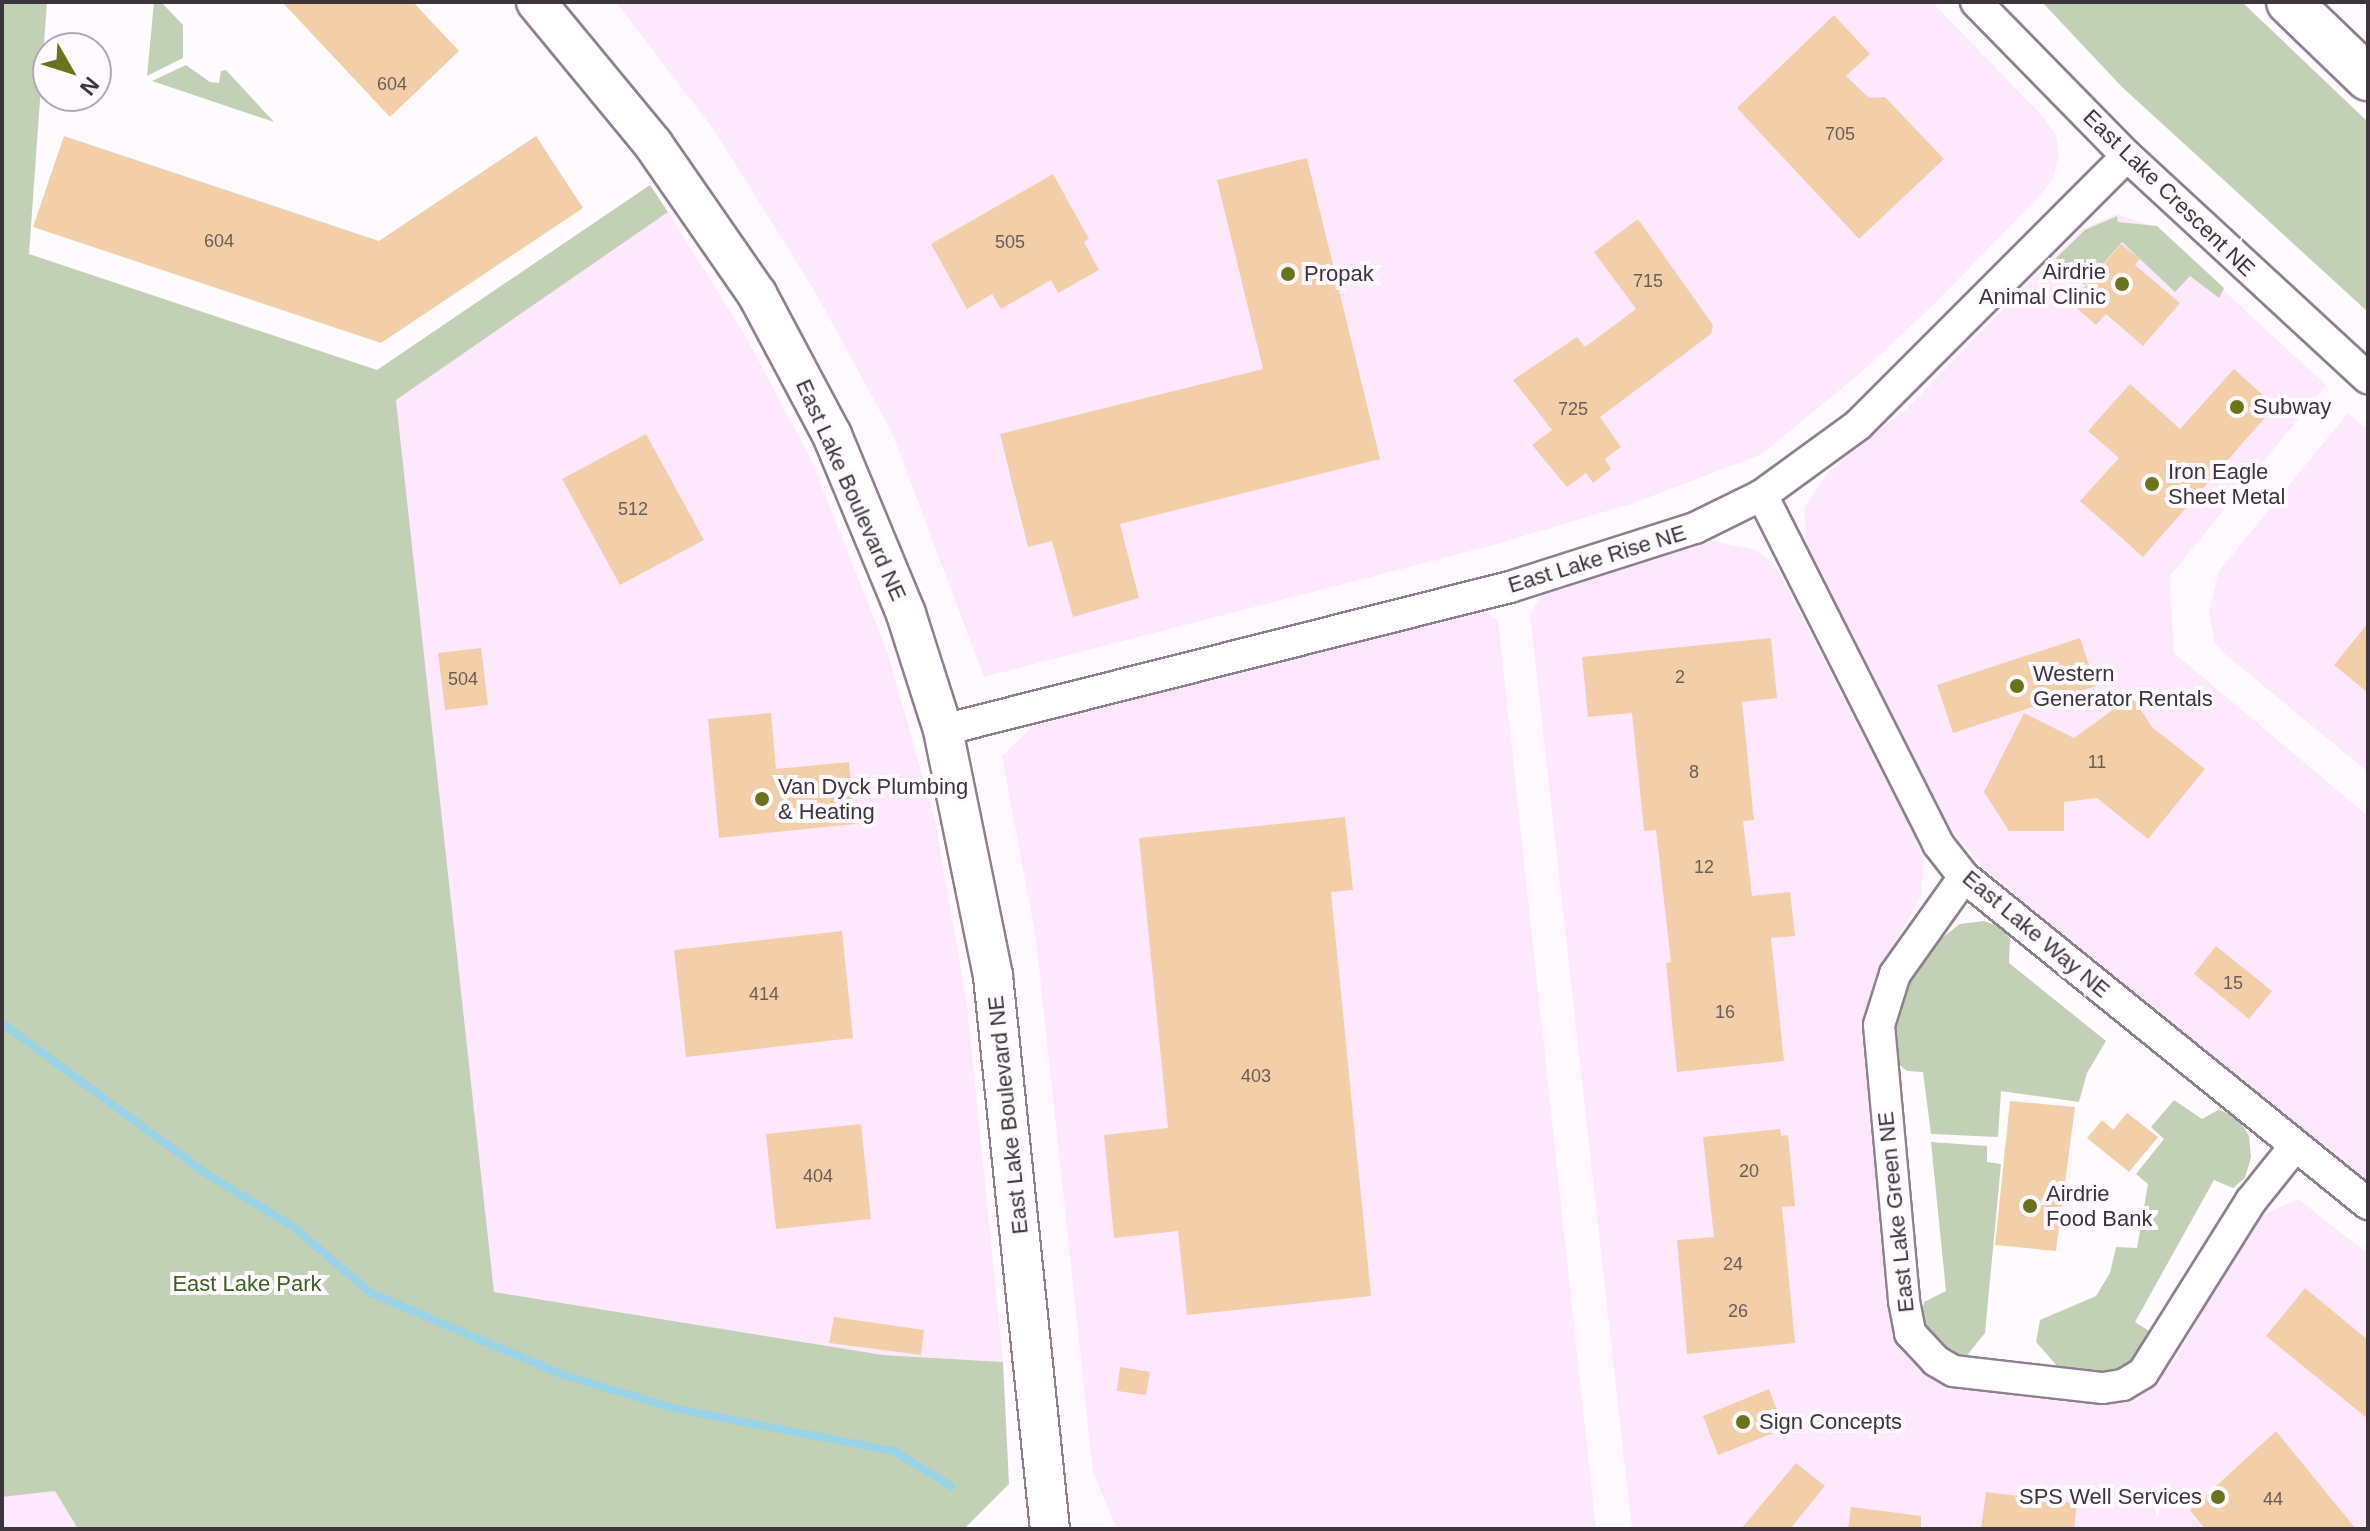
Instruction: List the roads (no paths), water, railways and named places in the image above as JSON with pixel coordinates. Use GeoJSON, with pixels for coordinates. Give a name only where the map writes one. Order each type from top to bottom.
{"type":"FeatureCollection","features":[{"type":"Feature","properties":{"kind":"highway"},"geometry":{"type":"LineString","coordinates":[[2289,2],[2368,78]]}},
{"type":"Feature","properties":{"kind":"main road","name":"East Lake Boulevard NE"},"geometry":{"type":"LineString","coordinates":[[536,2],[653,144],[757,294],[832,435],[884,553],[943,730],[993,976],[1050,1529]]}},
{"type":"Feature","properties":{"kind":"street","name":"East Lake Crescent NE"},"geometry":{"type":"LineString","coordinates":[[1976,2],[2127,156],[2368,378]]}},
{"type":"Feature","properties":{"kind":"street","name":"East Lake Rise NE"},"geometry":{"type":"LineString","coordinates":[[943,730],[1553,575],[1695,528],[1762,495],[1869,415],[2127,156]]}},
{"type":"Feature","properties":{"kind":"street","name":"East Lake Way NE"},"geometry":{"type":"LineString","coordinates":[[1762,495],[1938,844],[1964,877],[2368,1204]]}},
{"type":"Feature","properties":{"kind":"street","name":"East Lake Green NE"},"geometry":{"type":"LineString","coordinates":[[1964,877],[1895,974],[1879,1025],[1904,1301],[1910,1333],[1936,1361],[1953,1371],[2103,1388],[2123,1385],[2143,1373],[2158,1357],[2251,1201],[2295,1146]]}},
{"type":"Feature","properties":{"kind":"waterway"},"geometry":{"type":"LineString","coordinates":[[2,1023],[207,1174],[292,1226],[371,1293],[561,1374],[672,1408],[894,1451],[951,1486]]}},
{"type":"Feature","properties":{"kind":"place","name":"Propak"},"geometry":{"type":"Point","coordinates":[1288,274]}},
{"type":"Feature","properties":{"kind":"place","name":"Airdrie Animal Clinic"},"geometry":{"type":"Point","coordinates":[2122,284]}},
{"type":"Feature","properties":{"kind":"place","name":"Subway"},"geometry":{"type":"Point","coordinates":[2237,407]}},
{"type":"Feature","properties":{"kind":"place","name":"Iron Eagle Sheet Metal"},"geometry":{"type":"Point","coordinates":[2152,484]}},
{"type":"Feature","properties":{"kind":"place","name":"Western Generator Rentals"},"geometry":{"type":"Point","coordinates":[2017,686]}},
{"type":"Feature","properties":{"kind":"place","name":"Van Dyck Plumbing & Heating"},"geometry":{"type":"Point","coordinates":[762,799]}},
{"type":"Feature","properties":{"kind":"place","name":"Airdrie Food Bank"},"geometry":{"type":"Point","coordinates":[2030,1206]}},
{"type":"Feature","properties":{"kind":"place","name":"Sign Concepts"},"geometry":{"type":"Point","coordinates":[1743,1422]}},
{"type":"Feature","properties":{"kind":"place","name":"SPS Well Services"},"geometry":{"type":"Point","coordinates":[2218,1497]}},
{"type":"Feature","properties":{"kind":"park label","name":"East Lake Park"},"geometry":{"type":"Point","coordinates":[247,1284]}}]}
